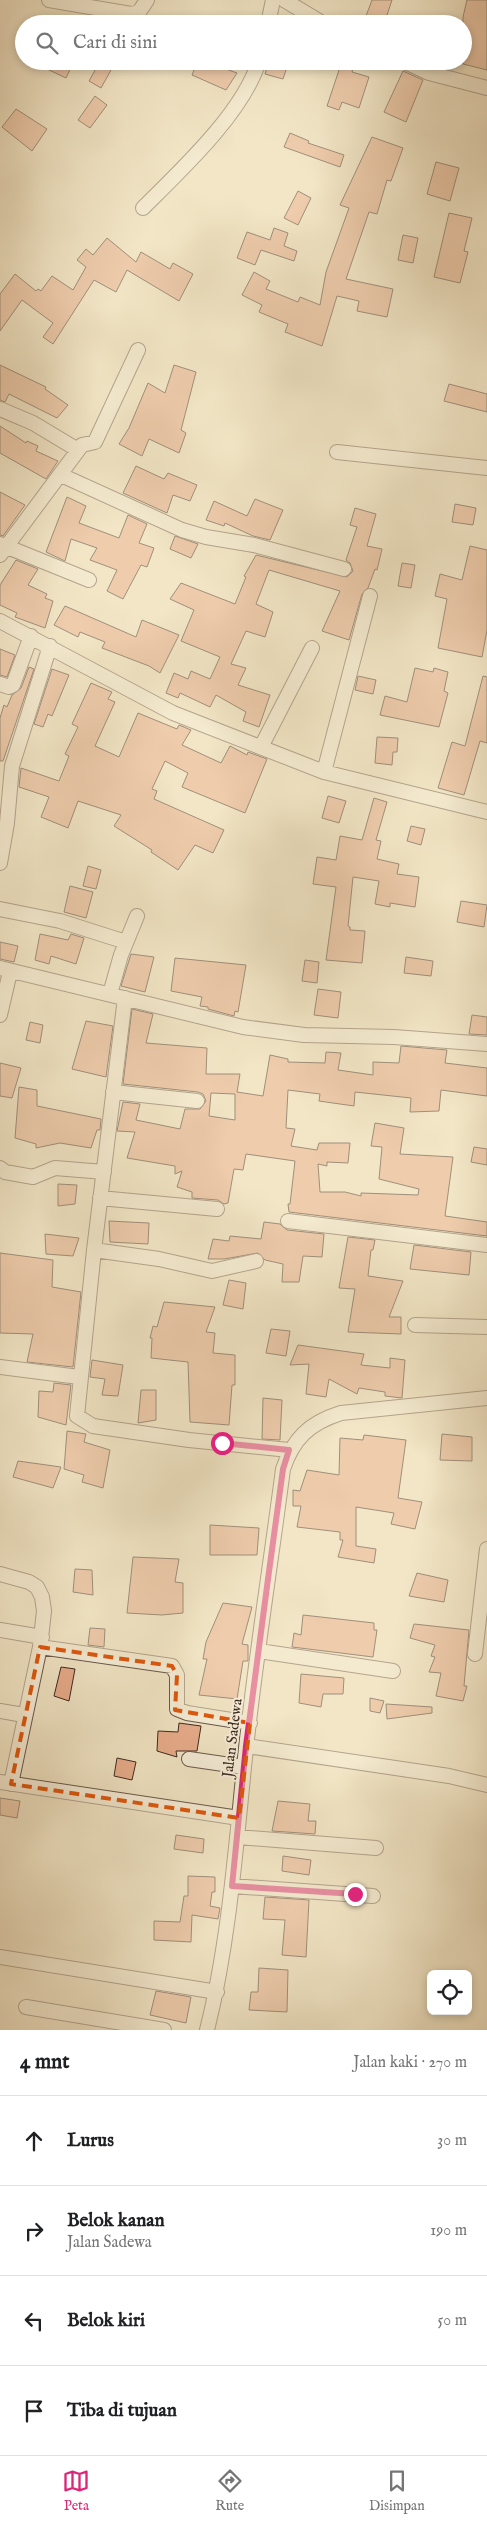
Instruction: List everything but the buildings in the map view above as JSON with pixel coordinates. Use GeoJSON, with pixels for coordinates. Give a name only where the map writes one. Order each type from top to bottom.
{"type":"FeatureCollection","features":[{"type":"Feature","properties":{"kind":"street"},"geometry":{"type":"LineString","coordinates":[[49,0],[131,14],[139,12],[147,0]]}},
{"type":"Feature","properties":{"kind":"street"},"geometry":{"type":"LineString","coordinates":[[270,15],[273,0]]}},
{"type":"Feature","properties":{"kind":"street"},"geometry":{"type":"LineString","coordinates":[[284,0],[309,15]]}},
{"type":"Feature","properties":{"kind":"street"},"geometry":{"type":"LineString","coordinates":[[143,208],[176,175],[230,113],[253,81],[256,70]]}},
{"type":"Feature","properties":{"kind":"street"},"geometry":{"type":"LineString","coordinates":[[423,70],[487,88]]}},
{"type":"Feature","properties":{"kind":"street"},"geometry":{"type":"LineString","coordinates":[[89,580],[2,549],[61,475],[78,450],[84,444],[95,442],[138,350]]}},
{"type":"Feature","properties":{"kind":"street"},"geometry":{"type":"LineString","coordinates":[[0,409],[33,423],[78,450]]}},
{"type":"Feature","properties":{"kind":"street"},"geometry":{"type":"LineString","coordinates":[[337,452],[487,468]]}},
{"type":"Feature","properties":{"kind":"street"},"geometry":{"type":"LineString","coordinates":[[61,475],[188,532],[254,544],[344,569]]}},
{"type":"Feature","properties":{"kind":"street"},"geometry":{"type":"LineString","coordinates":[[324,772],[370,596]]}},
{"type":"Feature","properties":{"kind":"street"},"geometry":{"type":"LineString","coordinates":[[0,620],[173,713],[261,748],[324,772],[487,812]]}},
{"type":"Feature","properties":{"kind":"street"},"geometry":{"type":"LineString","coordinates":[[0,684],[9,687],[13,685],[31,636]]}},
{"type":"Feature","properties":{"kind":"street"},"geometry":{"type":"LineString","coordinates":[[0,863],[7,823],[12,766],[50,646]]}},
{"type":"Feature","properties":{"kind":"street"},"geometry":{"type":"LineString","coordinates":[[261,748],[312,648]]}},
{"type":"Feature","properties":{"kind":"street"},"geometry":{"type":"LineString","coordinates":[[0,909],[60,921],[126,942]]}},
{"type":"Feature","properties":{"kind":"street"},"geometry":{"type":"LineString","coordinates":[[110,994],[126,942],[137,916]]}},
{"type":"Feature","properties":{"kind":"street"},"geometry":{"type":"LineString","coordinates":[[0,1015],[5,970],[243,1027],[304,1035],[394,1036],[487,1044]]}},
{"type":"Feature","properties":{"kind":"street"},"geometry":{"type":"LineString","coordinates":[[125,998],[94,1250],[77,1416],[92,1426],[189,1440],[289,1450],[311,1427],[325,1418],[341,1413],[487,1398]]}},
{"type":"Feature","properties":{"kind":"street"},"geometry":{"type":"LineString","coordinates":[[113,1092],[197,1101]]}},
{"type":"Feature","properties":{"kind":"street"},"geometry":{"type":"LineString","coordinates":[[0,1168],[5,1172],[33,1177],[55,1168],[104,1172]]}},
{"type":"Feature","properties":{"kind":"street"},"geometry":{"type":"LineString","coordinates":[[100,1198],[217,1209]]}},
{"type":"Feature","properties":{"kind":"street"},"geometry":{"type":"LineString","coordinates":[[288,1221],[487,1245]]}},
{"type":"Feature","properties":{"kind":"street"},"geometry":{"type":"LineString","coordinates":[[94,1250],[160,1259],[212,1271],[256,1262]]}},
{"type":"Feature","properties":{"kind":"street"},"geometry":{"type":"LineString","coordinates":[[415,1325],[487,1327]]}},
{"type":"Feature","properties":{"kind":"street"},"geometry":{"type":"LineString","coordinates":[[0,1367],[80,1377]]}},
{"type":"Feature","properties":{"kind":"street","name":"Jalan Sadewa"},"geometry":{"type":"LineString","coordinates":[[207,2030],[217,1992],[232,1886],[247,1838],[239,1818],[246,1746],[283,1469],[289,1450]]}},
{"type":"Feature","properties":{"kind":"street"},"geometry":{"type":"LineString","coordinates":[[475,1654],[487,1549]]}},
{"type":"Feature","properties":{"kind":"street"},"geometry":{"type":"LineString","coordinates":[[0,1574],[28,1582],[37,1587],[42,1596],[44,1611],[41,1642],[24,1715],[5,1783],[239,1818]]}},
{"type":"Feature","properties":{"kind":"street"},"geometry":{"type":"LineString","coordinates":[[0,1630],[41,1642],[172,1666],[177,1675],[177,1709],[187,1713],[250,1723]]}},
{"type":"Feature","properties":{"kind":"street"},"geometry":{"type":"LineString","coordinates":[[259,1652],[393,1670]]}},
{"type":"Feature","properties":{"kind":"street"},"geometry":{"type":"LineString","coordinates":[[0,1711],[24,1715]]}},
{"type":"Feature","properties":{"kind":"street"},"geometry":{"type":"LineString","coordinates":[[246,1746],[449,1776],[487,1785]]}},
{"type":"Feature","properties":{"kind":"street"},"geometry":{"type":"LineString","coordinates":[[189,1759],[244,1767]]}},
{"type":"Feature","properties":{"kind":"street"},"geometry":{"type":"LineString","coordinates":[[247,1838],[376,1848]]}},
{"type":"Feature","properties":{"kind":"street"},"geometry":{"type":"LineString","coordinates":[[232,1886],[372,1896]]}},
{"type":"Feature","properties":{"kind":"street"},"geometry":{"type":"LineString","coordinates":[[0,1958],[217,1992]]}},
{"type":"Feature","properties":{"kind":"street"},"geometry":{"type":"LineString","coordinates":[[26,2007],[164,2030]]}},
{"type":"Feature","properties":{"kind":"highlighted area"},"geometry":{"type":"Polygon","coordinates":[[[40,1647],[172,1666],[177,1675],[175,1710],[250,1723],[239,1818],[11,1784],[40,1647]]]}},
{"type":"Feature","properties":{"kind":"route"},"geometry":{"type":"LineString","coordinates":[[222,1443],[289,1450],[283,1469],[246,1746],[232,1886],[355,1894]]}}]}
